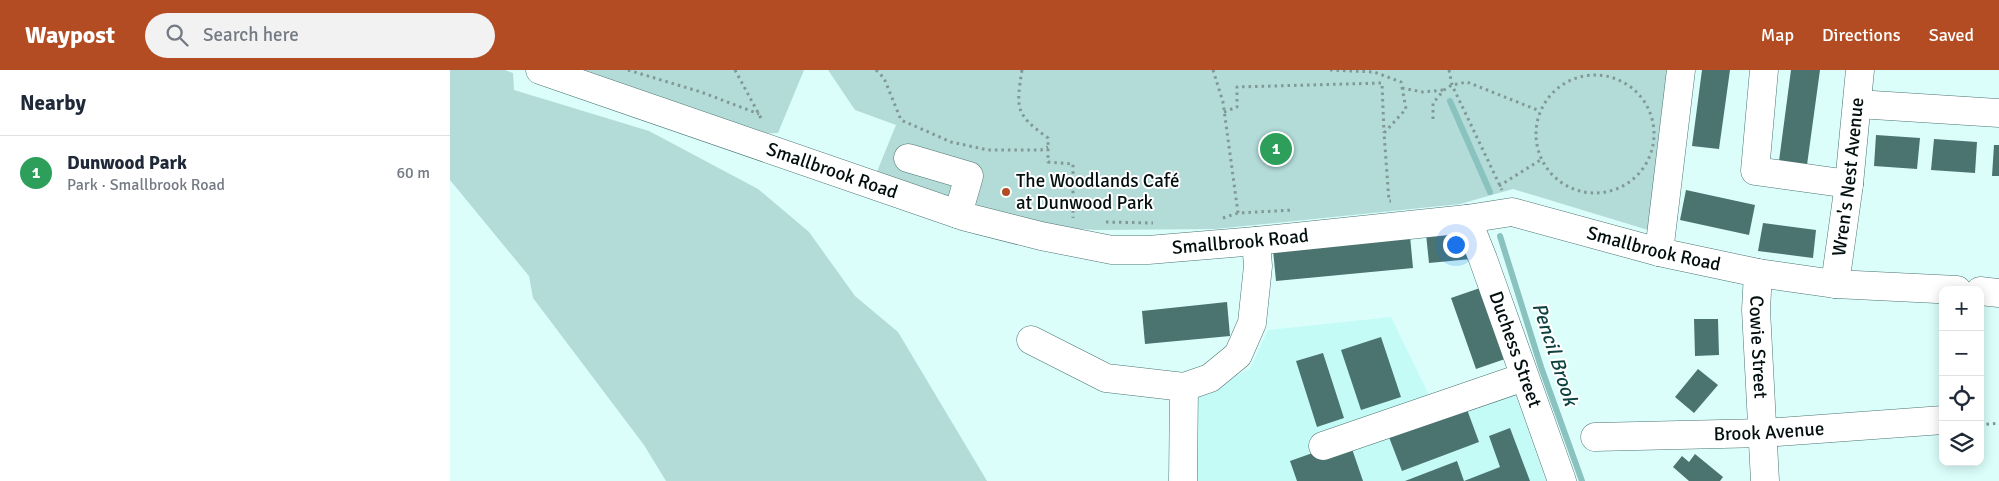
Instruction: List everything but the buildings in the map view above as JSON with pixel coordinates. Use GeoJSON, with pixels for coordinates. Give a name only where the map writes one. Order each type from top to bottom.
{"type":"FeatureCollection","features":[{"type":"Feature","properties":{"kind":"street","name":"Smallbrook Road"},"geometry":{"type":"LineString","coordinates":[[540,70],[958,214],[1041,236],[1112,250],[1148,250],[1256,241],[1467,219],[1512,212],[1659,252],[1758,273],[1835,284],[1939,289]]}},
{"type":"Feature","properties":{"kind":"street"},"geometry":{"type":"LineString","coordinates":[[1659,252],[1680,70]]}},
{"type":"Feature","properties":{"kind":"street"},"geometry":{"type":"LineString","coordinates":[[1764,70],[1755,172],[1849,184]]}},
{"type":"Feature","properties":{"kind":"street","name":"Wren's Nest Avenue"},"geometry":{"type":"LineString","coordinates":[[1835,284],[1849,184],[1860,70]]}},
{"type":"Feature","properties":{"kind":"street"},"geometry":{"type":"LineString","coordinates":[[1857,104],[1999,114]]}},
{"type":"Feature","properties":{"kind":"street"},"geometry":{"type":"LineString","coordinates":[[908,158],[969,176],[958,214]]}},
{"type":"Feature","properties":{"kind":"street","name":"Duchess Street"},"geometry":{"type":"LineString","coordinates":[[1467,219],[1483,258],[1562,481]]}},
{"type":"Feature","properties":{"kind":"street"},"geometry":{"type":"LineString","coordinates":[[1031,340],[1106,378],[1184,388],[1210,378],[1238,355],[1252,323],[1258,266],[1256,241]]}},
{"type":"Feature","properties":{"kind":"street","name":"Cowie Street"},"geometry":{"type":"LineString","coordinates":[[1758,273],[1756,310],[1764,433],[1765,481]]}},
{"type":"Feature","properties":{"kind":"street"},"geometry":{"type":"LineString","coordinates":[[1984,291],[1999,292]]}},
{"type":"Feature","properties":{"kind":"street"},"geometry":{"type":"LineString","coordinates":[[1323,446],[1524,377]]}},
{"type":"Feature","properties":{"kind":"street"},"geometry":{"type":"LineString","coordinates":[[1183,481],[1184,388]]}},
{"type":"Feature","properties":{"kind":"street","name":"Brook Avenue"},"geometry":{"type":"LineString","coordinates":[[1595,437],[1764,433],[1939,420]]}},
{"type":"Feature","properties":{"kind":"path"},"geometry":{"type":"LineString","coordinates":[[628,70],[701,92],[758,114]]}},
{"type":"Feature","properties":{"kind":"path"},"geometry":{"type":"LineString","coordinates":[[736,70],[765,128],[767,147]]}},
{"type":"Feature","properties":{"kind":"path"},"geometry":{"type":"LineString","coordinates":[[876,70],[884,78],[901,120],[951,142],[988,150],[1041,150],[1048,147]]}},
{"type":"Feature","properties":{"kind":"path"},"geometry":{"type":"LineString","coordinates":[[1022,70],[1018,104],[1023,116],[1030,125],[1048,138],[1048,162],[1073,164],[1073,221]]}},
{"type":"Feature","properties":{"kind":"path"},"geometry":{"type":"LineString","coordinates":[[1213,70],[1223,102],[1238,213]]}},
{"type":"Feature","properties":{"kind":"path"},"geometry":{"type":"LineString","coordinates":[[1330,70],[1374,72],[1401,82],[1406,109],[1384,133]]}},
{"type":"Feature","properties":{"kind":"path"},"geometry":{"type":"LineString","coordinates":[[1450,70],[1452,85],[1512,212]]}},
{"type":"Feature","properties":{"kind":"path"},"geometry":{"type":"LineString","coordinates":[[1601,74],[1619,79],[1635,89],[1647,104],[1653,122],[1654,140],[1650,159],[1638,175],[1622,188],[1602,193],[1582,192],[1563,184],[1548,170],[1542,159],[1538,151],[1536,131],[1540,111],[1550,95],[1564,83],[1582,76],[1601,74]]}},
{"type":"Feature","properties":{"kind":"path"},"geometry":{"type":"LineString","coordinates":[[1433,119],[1433,103],[1444,90],[1452,85],[1467,82],[1540,111]]}},
{"type":"Feature","properties":{"kind":"path"},"geometry":{"type":"LineString","coordinates":[[1224,112],[1237,108],[1237,87],[1382,83],[1388,201]]}},
{"type":"Feature","properties":{"kind":"path"},"geometry":{"type":"LineString","coordinates":[[1402,88],[1423,92],[1444,90]]}},
{"type":"Feature","properties":{"kind":"path"},"geometry":{"type":"LineString","coordinates":[[1499,186],[1542,159]]}},
{"type":"Feature","properties":{"kind":"path"},"geometry":{"type":"LineString","coordinates":[[1380,204],[1398,200]]}},
{"type":"Feature","properties":{"kind":"path"},"geometry":{"type":"LineString","coordinates":[[1219,219],[1238,213],[1295,210]]}},
{"type":"Feature","properties":{"kind":"path"},"geometry":{"type":"LineString","coordinates":[[1102,222],[1161,223]]}},
{"type":"Feature","properties":{"kind":"path"},"geometry":{"type":"LineString","coordinates":[[1984,425],[1999,423]]}},
{"type":"Feature","properties":{"kind":"shaded area"},"geometry":{"type":"Polygon","coordinates":[[[450,70],[505,70],[513,73],[514,90],[649,131],[758,189],[809,232],[855,296],[898,332],[987,481],[666,481],[644,445],[533,298],[529,276],[450,180],[450,70]]]}},
{"type":"Feature","properties":{"kind":"shaded area"},"geometry":{"type":"Polygon","coordinates":[[[561,70],[804,70],[778,133],[759,134],[561,70]]]}},
{"type":"Feature","properties":{"kind":"shaded area"},"geometry":{"type":"Polygon","coordinates":[[[828,70],[1674,70],[1658,233],[1513,189],[1460,204],[1215,229],[1096,230],[1052,227],[972,207],[876,174],[896,125],[855,110],[828,70]]]}},
{"type":"Feature","properties":{"kind":"shaded area"},"geometry":{"type":"Polygon","coordinates":[[[1391,317],[1431,399],[1508,372],[1546,481],[1194,481],[1197,394],[1250,369],[1268,330],[1391,317]]]}},
{"type":"Feature","properties":{"kind":"waterway","name":"Pencil Brook"},"geometry":{"type":"LineString","coordinates":[[1450,101],[1490,192]]}},
{"type":"Feature","properties":{"kind":"waterway","name":"Pencil Brook"},"geometry":{"type":"LineString","coordinates":[[1500,236],[1541,367],[1582,481]]}},
{"type":"Feature","properties":{"kind":"place","name":"Dunwood Park"},"geometry":{"type":"Point","coordinates":[1276,149]}},
{"type":"Feature","properties":{"kind":"place","name":"The Woodlands Café at Dunwood Park"},"geometry":{"type":"Point","coordinates":[1006,192]}}]}
